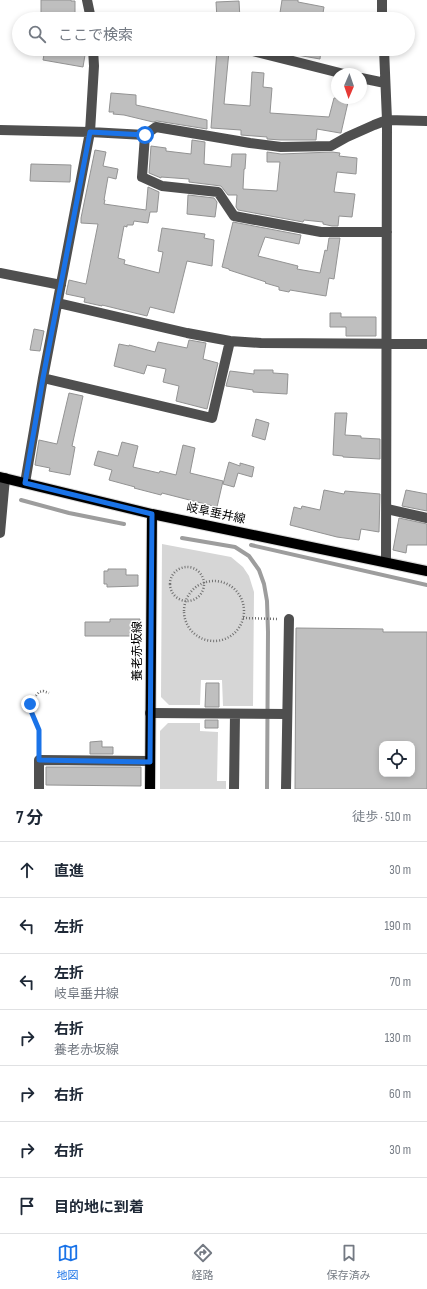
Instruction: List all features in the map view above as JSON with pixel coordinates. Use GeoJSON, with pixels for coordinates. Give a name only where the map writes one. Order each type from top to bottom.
{"type":"FeatureCollection","features":[{"type":"Feature","properties":{"kind":"main road","name":"岐阜垂井線"},"geometry":{"type":"LineString","coordinates":[[2,478],[152,514],[427,571]]}},
{"type":"Feature","properties":{"kind":"main road","name":"養老赤坂線"},"geometry":{"type":"LineString","coordinates":[[150,789],[152,514]]}},
{"type":"Feature","properties":{"kind":"street"},"geometry":{"type":"LineString","coordinates":[[87,0],[90,12]]}},
{"type":"Feature","properties":{"kind":"street"},"geometry":{"type":"LineString","coordinates":[[382,0],[382,12]]}},
{"type":"Feature","properties":{"kind":"street"},"geometry":{"type":"LineString","coordinates":[[25,483],[43,378],[90,132],[93,56]]}},
{"type":"Feature","properties":{"kind":"street"},"geometry":{"type":"LineString","coordinates":[[273,56],[331,71]]}},
{"type":"Feature","properties":{"kind":"street"},"geometry":{"type":"LineString","coordinates":[[384,56],[387,120],[386,562]]}},
{"type":"Feature","properties":{"kind":"street"},"geometry":{"type":"LineString","coordinates":[[367,79],[386,83]]}},
{"type":"Feature","properties":{"kind":"street"},"geometry":{"type":"LineString","coordinates":[[0,130],[145,135],[156,128],[281,147],[331,146],[347,137],[387,120],[427,121]]}},
{"type":"Feature","properties":{"kind":"street"},"geometry":{"type":"LineString","coordinates":[[145,135],[142,177],[162,186],[218,192],[234,216],[321,232],[387,232]]}},
{"type":"Feature","properties":{"kind":"street"},"geometry":{"type":"LineString","coordinates":[[0,273],[61,285]]}},
{"type":"Feature","properties":{"kind":"street"},"geometry":{"type":"LineString","coordinates":[[58,303],[187,333],[230,341],[268,343],[427,344]]}},
{"type":"Feature","properties":{"kind":"street"},"geometry":{"type":"LineString","coordinates":[[43,378],[212,418],[230,341]]}},
{"type":"Feature","properties":{"kind":"street"},"geometry":{"type":"LineString","coordinates":[[0,533],[2,478]]}},
{"type":"Feature","properties":{"kind":"street"},"geometry":{"type":"LineString","coordinates":[[387,509],[427,518]]}},
{"type":"Feature","properties":{"kind":"street"},"geometry":{"type":"LineString","coordinates":[[286,789],[289,619]]}},
{"type":"Feature","properties":{"kind":"street"},"geometry":{"type":"LineString","coordinates":[[150,713],[287,714]]}},
{"type":"Feature","properties":{"kind":"street"},"geometry":{"type":"LineString","coordinates":[[234,789],[235,714]]}},
{"type":"Feature","properties":{"kind":"street"},"geometry":{"type":"LineString","coordinates":[[39,789],[39,760],[150,762]]}},
{"type":"Feature","properties":{"kind":"path"},"geometry":{"type":"LineString","coordinates":[[185,568],[190,568],[200,573],[204,583],[201,594],[197,598],[186,601],[176,597],[170,588],[172,577],[175,572],[185,568]]}},
{"type":"Feature","properties":{"kind":"path"},"geometry":{"type":"LineString","coordinates":[[216,581],[226,584],[234,590],[240,598],[243,608],[243,618],[239,627],[233,634],[224,639],[215,641],[206,640],[197,636],[190,630],[184,612],[186,601],[189,594],[197,587],[204,583],[216,581]]}},
{"type":"Feature","properties":{"kind":"path"},"geometry":{"type":"LineString","coordinates":[[243,618],[274,619]]}},
{"type":"Feature","properties":{"kind":"path"},"geometry":{"type":"LineString","coordinates":[[39,760],[39,730],[31,711],[30,704],[39,692],[43,691],[49,693]]}},
{"type":"Feature","properties":{"kind":"shaded area"},"geometry":{"type":"Polygon","coordinates":[[[162,544],[231,557],[243,567],[249,576],[254,592],[253,706],[223,706],[222,680],[201,680],[200,705],[169,705],[161,697],[162,544]]]}},
{"type":"Feature","properties":{"kind":"shaded area"},"geometry":{"type":"Polygon","coordinates":[[[168,723],[200,723],[200,731],[218,732],[217,781],[226,781],[226,789],[160,789],[160,731],[168,723]]]}},
{"type":"Feature","properties":{"kind":"building"},"geometry":{"type":"Polygon","coordinates":[[[41,0],[75,1],[75,12],[41,12],[41,0]]]}},
{"type":"Feature","properties":{"kind":"building"},"geometry":{"type":"Polygon","coordinates":[[[282,0],[298,0],[298,2],[324,7],[323,12],[280,12],[282,0]]]}},
{"type":"Feature","properties":{"kind":"building"},"geometry":{"type":"Polygon","coordinates":[[[239,1],[240,12],[217,12],[216,2],[239,1]]]}},
{"type":"Feature","properties":{"kind":"building"},"geometry":{"type":"Polygon","coordinates":[[[44,56],[85,56],[83,67],[43,60],[44,56]]]}},
{"type":"Feature","properties":{"kind":"building"},"geometry":{"type":"Polygon","coordinates":[[[217,56],[229,56],[224,104],[250,106],[252,72],[264,73],[263,87],[272,88],[270,113],[329,117],[332,104],[348,104],[341,133],[317,129],[316,140],[267,139],[267,137],[241,135],[241,130],[211,128],[217,56]]]}},
{"type":"Feature","properties":{"kind":"building"},"geometry":{"type":"Polygon","coordinates":[[[303,56],[320,56],[320,59],[303,56]]]}},
{"type":"Feature","properties":{"kind":"building"},"geometry":{"type":"Polygon","coordinates":[[[111,93],[136,95],[136,105],[207,120],[207,129],[157,121],[153,122],[113,114],[114,112],[109,112],[111,93]]]}},
{"type":"Feature","properties":{"kind":"building"},"geometry":{"type":"Polygon","coordinates":[[[192,140],[205,142],[204,164],[231,167],[232,154],[246,154],[243,189],[277,191],[280,162],[267,162],[267,152],[281,154],[332,152],[340,153],[339,156],[357,158],[356,174],[337,172],[334,192],[355,194],[352,217],[339,216],[338,226],[332,226],[323,224],[323,222],[304,220],[303,222],[238,210],[236,207],[237,195],[228,195],[221,186],[189,182],[189,179],[161,178],[149,173],[151,146],[166,148],[166,151],[191,154],[192,140]]]}},
{"type":"Feature","properties":{"kind":"building"},"geometry":{"type":"Polygon","coordinates":[[[95,150],[106,152],[103,166],[118,169],[116,179],[108,177],[104,204],[146,210],[148,187],[159,192],[157,212],[150,212],[148,223],[134,221],[133,225],[127,225],[127,227],[124,226],[118,258],[125,260],[124,264],[159,273],[163,252],[158,251],[162,228],[205,234],[204,238],[214,240],[212,266],[187,261],[174,313],[150,307],[147,316],[84,302],[85,298],[66,294],[69,280],[86,284],[98,224],[81,223],[81,218],[95,150]]]}},
{"type":"Feature","properties":{"kind":"building"},"geometry":{"type":"Polygon","coordinates":[[[31,164],[71,165],[70,182],[30,181],[31,164]]]}},
{"type":"Feature","properties":{"kind":"building"},"geometry":{"type":"Polygon","coordinates":[[[188,195],[214,198],[217,202],[215,217],[187,214],[188,195]]]}},
{"type":"Feature","properties":{"kind":"building"},"geometry":{"type":"Polygon","coordinates":[[[233,222],[301,235],[299,244],[265,237],[258,256],[298,266],[297,269],[320,273],[325,250],[327,251],[329,238],[340,238],[334,279],[329,278],[326,296],[290,290],[289,292],[279,290],[279,287],[222,267],[233,222]]]}},
{"type":"Feature","properties":{"kind":"building"},"geometry":{"type":"Polygon","coordinates":[[[330,313],[341,313],[341,317],[376,317],[376,336],[346,336],[346,327],[330,327],[330,313]]]}},
{"type":"Feature","properties":{"kind":"building"},"geometry":{"type":"Polygon","coordinates":[[[34,329],[44,331],[40,351],[30,350],[34,329]]]}},
{"type":"Feature","properties":{"kind":"building"},"geometry":{"type":"Polygon","coordinates":[[[189,340],[206,343],[203,359],[218,363],[207,409],[176,401],[179,386],[163,382],[166,369],[147,365],[144,374],[114,366],[119,344],[155,352],[158,342],[187,348],[189,340]]]}},
{"type":"Feature","properties":{"kind":"building"},"geometry":{"type":"Polygon","coordinates":[[[254,370],[273,370],[273,373],[288,374],[287,394],[253,392],[253,390],[226,386],[230,371],[254,374],[254,370]]]}},
{"type":"Feature","properties":{"kind":"building"},"geometry":{"type":"Polygon","coordinates":[[[69,393],[83,396],[72,446],[75,447],[70,475],[49,471],[50,468],[35,465],[39,440],[57,444],[69,393]]]}},
{"type":"Feature","properties":{"kind":"building"},"geometry":{"type":"Polygon","coordinates":[[[335,413],[347,413],[345,435],[380,439],[380,459],[333,455],[335,413]]]}},
{"type":"Feature","properties":{"kind":"building"},"geometry":{"type":"Polygon","coordinates":[[[256,419],[269,423],[265,440],[252,436],[256,419]]]}},
{"type":"Feature","properties":{"kind":"building"},"geometry":{"type":"Polygon","coordinates":[[[122,442],[138,446],[133,467],[176,475],[183,445],[195,448],[190,473],[223,481],[217,507],[162,493],[161,495],[109,480],[112,470],[94,465],[98,451],[118,456],[122,442]]]}},
{"type":"Feature","properties":{"kind":"building"},"geometry":{"type":"Polygon","coordinates":[[[229,462],[240,466],[240,463],[254,467],[252,477],[238,473],[234,487],[223,484],[229,462]]]}},
{"type":"Feature","properties":{"kind":"building"},"geometry":{"type":"Polygon","coordinates":[[[324,490],[344,494],[345,491],[380,494],[379,532],[361,529],[359,540],[337,537],[290,525],[294,507],[301,509],[302,506],[320,510],[324,490]]]}},
{"type":"Feature","properties":{"kind":"building"},"geometry":{"type":"Polygon","coordinates":[[[406,490],[427,494],[427,511],[402,506],[406,490]]]}},
{"type":"Feature","properties":{"kind":"building"},"geometry":{"type":"Polygon","coordinates":[[[399,518],[427,524],[427,545],[407,545],[406,553],[393,550],[399,518]]]}},
{"type":"Feature","properties":{"kind":"building"},"geometry":{"type":"Polygon","coordinates":[[[108,569],[126,569],[126,575],[138,575],[138,586],[107,587],[107,584],[104,584],[104,571],[108,571],[108,569]]]}},
{"type":"Feature","properties":{"kind":"building"},"geometry":{"type":"Polygon","coordinates":[[[110,619],[140,619],[140,633],[136,633],[136,636],[85,636],[85,622],[110,622],[110,619]]]}},
{"type":"Feature","properties":{"kind":"building"},"geometry":{"type":"Polygon","coordinates":[[[296,628],[383,629],[383,632],[427,632],[427,789],[295,789],[296,628]]]}},
{"type":"Feature","properties":{"kind":"building"},"geometry":{"type":"Polygon","coordinates":[[[206,683],[219,683],[219,707],[205,707],[206,683]]]}},
{"type":"Feature","properties":{"kind":"building"},"geometry":{"type":"Polygon","coordinates":[[[205,720],[218,720],[218,728],[205,728],[205,720]]]}},
{"type":"Feature","properties":{"kind":"building"},"geometry":{"type":"Polygon","coordinates":[[[102,741],[102,747],[113,747],[113,754],[90,754],[90,742],[102,741]]]}},
{"type":"Feature","properties":{"kind":"building"},"geometry":{"type":"Polygon","coordinates":[[[46,767],[141,767],[141,786],[46,785],[46,767]]]}},
{"type":"Feature","properties":{"kind":"waterway"},"geometry":{"type":"LineString","coordinates":[[21,500],[69,513],[124,524]]}},
{"type":"Feature","properties":{"kind":"waterway"},"geometry":{"type":"LineString","coordinates":[[182,538],[235,547],[249,556],[259,570],[264,584],[267,601],[268,632],[267,789]]}},
{"type":"Feature","properties":{"kind":"waterway"},"geometry":{"type":"LineString","coordinates":[[251,545],[427,585]]}},
{"type":"Feature","properties":{"kind":"route"},"geometry":{"type":"LineString","coordinates":[[30,704],[31,711],[39,730],[39,760],[150,762],[152,514],[25,483],[43,378],[90,132],[145,135]]}}]}
